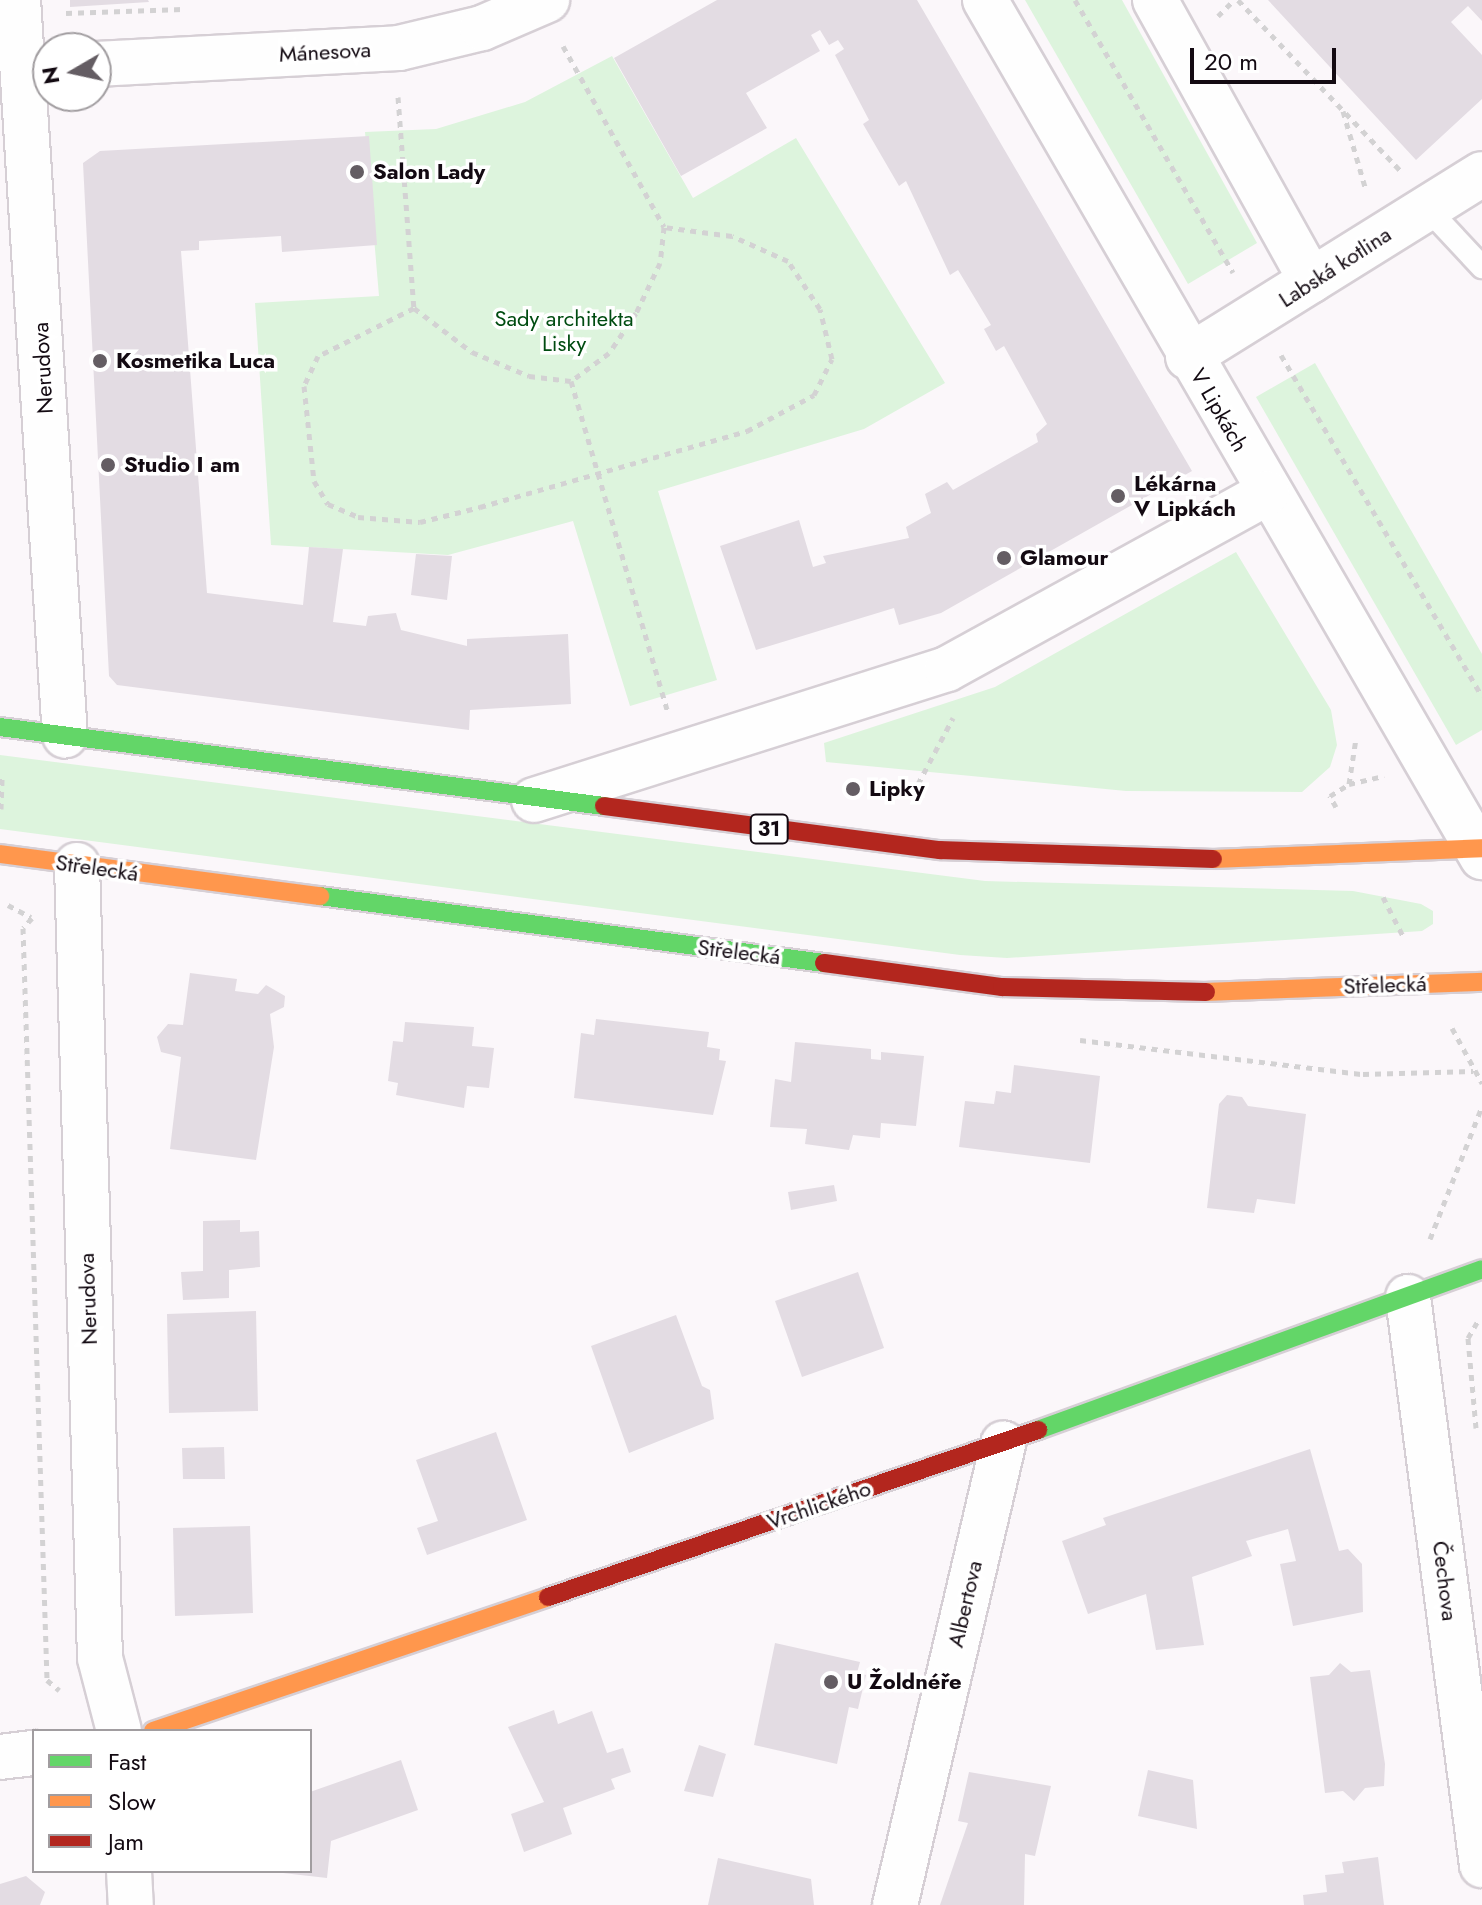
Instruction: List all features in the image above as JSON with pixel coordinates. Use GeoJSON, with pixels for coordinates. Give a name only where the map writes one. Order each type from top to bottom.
{"type":"FeatureCollection","features":[{"type":"Feature","properties":{"kind":"main road","name":"31"},"geometry":{"type":"LineString","coordinates":[[0,727],[534,800],[940,850],[1130,862],[1480,851]]}},
{"type":"Feature","properties":{"kind":"main road","name":"Střelecká"},"geometry":{"type":"LineString","coordinates":[[0,854],[1002,987],[1207,992],[1482,982]]}},
{"type":"Feature","properties":{"kind":"main road","name":"Vrchlického"},"geometry":{"type":"LineString","coordinates":[[159,1729],[1003,1443],[1482,1269]]}},
{"type":"Feature","properties":{"kind":"street","name":"Mánesova"},"geometry":{"type":"LineString","coordinates":[[112,63],[399,48],[482,28],[547,0]]}},
{"type":"Feature","properties":{"kind":"street","name":"V Lipkách"},"geometry":{"type":"LineString","coordinates":[[985,0],[1267,493],[1434,765],[1480,851]]}},
{"type":"Feature","properties":{"kind":"street"},"geometry":{"type":"LineString","coordinates":[[1155,0],[1311,280]]}},
{"type":"Feature","properties":{"kind":"street","name":"Nerudova"},"geometry":{"type":"LineString","coordinates":[[35,8],[23,68],[65,736]]}},
{"type":"Feature","properties":{"kind":"street","name":"Labská kotlina"},"geometry":{"type":"LineString","coordinates":[[1188,357],[1482,174]]}},
{"type":"Feature","properties":{"kind":"street"},"geometry":{"type":"LineString","coordinates":[[534,800],[947,669],[1267,493]]}},
{"type":"Feature","properties":{"kind":"street","name":"Nerudova"},"geometry":{"type":"LineString","coordinates":[[77,865],[100,1658],[118,1729]]}},
{"type":"Feature","properties":{"kind":"street","name":"Čechova"},"geometry":{"type":"LineString","coordinates":[[1408,1297],[1482,1865]]}},
{"type":"Feature","properties":{"kind":"street","name":"Albertova"},"geometry":{"type":"LineString","coordinates":[[895,1905],[1003,1443]]}},
{"type":"Feature","properties":{"kind":"street"},"geometry":{"type":"LineString","coordinates":[[0,1757],[32,1753]]}},
{"type":"Feature","properties":{"kind":"street"},"geometry":{"type":"LineString","coordinates":[[129,1873],[131,1905]]}},
{"type":"Feature","properties":{"kind":"lane"},"geometry":{"type":"LineString","coordinates":[[1427,208],[1482,267]]}},
{"type":"Feature","properties":{"kind":"path"},"geometry":{"type":"LineString","coordinates":[[1075,0],[1237,279]]}},
{"type":"Feature","properties":{"kind":"path"},"geometry":{"type":"LineString","coordinates":[[1238,0],[1398,169]]}},
{"type":"Feature","properties":{"kind":"path"},"geometry":{"type":"LineString","coordinates":[[35,8],[201,8]]}},
{"type":"Feature","properties":{"kind":"path"},"geometry":{"type":"LineString","coordinates":[[398,97],[414,308],[472,352],[529,376],[571,381],[609,353],[636,313],[660,263],[664,227],[563,46]]}},
{"type":"Feature","properties":{"kind":"path"},"geometry":{"type":"LineString","coordinates":[[1343,110],[1368,201]]}},
{"type":"Feature","properties":{"kind":"path"},"geometry":{"type":"LineString","coordinates":[[414,308],[318,356],[304,386],[303,437],[328,504],[358,517],[420,522],[597,469],[747,431],[814,395],[832,359],[820,309],[788,261],[732,236],[664,227]]}},
{"type":"Feature","properties":{"kind":"path"},"geometry":{"type":"LineString","coordinates":[[1277,348],[1482,696]]}},
{"type":"Feature","properties":{"kind":"path"},"geometry":{"type":"LineString","coordinates":[[571,381],[669,716]]}},
{"type":"Feature","properties":{"kind":"path"},"geometry":{"type":"LineString","coordinates":[[918,784],[961,701]]}},
{"type":"Feature","properties":{"kind":"path"},"geometry":{"type":"LineString","coordinates":[[1342,818],[1330,796],[1396,774]]}},
{"type":"Feature","properties":{"kind":"path"},"geometry":{"type":"LineString","coordinates":[[1382,895],[1401,933]]}},
{"type":"Feature","properties":{"kind":"path"},"geometry":{"type":"LineString","coordinates":[[1452,1029],[1482,1083]]}},
{"type":"Feature","properties":{"kind":"path"},"geometry":{"type":"LineString","coordinates":[[1416,1245],[1430,1239],[1482,1106]]}},
{"type":"Feature","properties":{"kind":"path"},"geometry":{"type":"LineString","coordinates":[[1478,1441],[1468,1338],[1482,1314]]}},
{"type":"Feature","properties":{"kind":"green space"},"geometry":{"type":"Polygon","coordinates":[[[1025,0],[1122,0],[1257,243],[1188,284],[1025,0]]]}},
{"type":"Feature","properties":{"kind":"green space","name":"Sady architekta Lisky"},"geometry":{"type":"Polygon","coordinates":[[[612,56],[693,198],[796,138],[945,383],[864,429],[658,491],[717,680],[630,706],[573,521],[448,555],[271,545],[255,303],[379,296],[365,132],[436,129],[525,102],[612,56]]]}},
{"type":"Feature","properties":{"kind":"green space"},"geometry":{"type":"Polygon","coordinates":[[[1315,363],[1482,654],[1482,730],[1456,745],[1256,397],[1315,363]]]}},
{"type":"Feature","properties":{"kind":"green space"},"geometry":{"type":"Polygon","coordinates":[[[1236,552],[1331,710],[1337,745],[1330,767],[1302,792],[1126,791],[826,762],[824,743],[995,687],[1236,552]]]}},
{"type":"Feature","properties":{"kind":"green space"},"geometry":{"type":"Polygon","coordinates":[[[0,755],[985,881],[1353,891],[1421,904],[1433,911],[1433,924],[1422,931],[1007,958],[960,955],[0,829],[0,755]]]}},
{"type":"Feature","properties":{"kind":"building"},"geometry":{"type":"Polygon","coordinates":[[[70,0],[148,0],[149,2],[70,7],[70,0]]]}},
{"type":"Feature","properties":{"kind":"building"},"geometry":{"type":"Polygon","coordinates":[[[717,0],[917,0],[1192,471],[941,613],[899,625],[894,608],[756,650],[720,546],[799,520],[813,567],[826,563],[823,556],[909,538],[906,527],[931,513],[925,494],[947,482],[953,490],[1038,442],[1036,434],[1047,424],[1004,346],[996,351],[984,329],[991,325],[958,270],[950,275],[906,181],[899,186],[863,124],[869,120],[835,55],[844,49],[838,40],[829,45],[820,30],[811,35],[820,51],[746,93],[767,128],[681,176],[614,58],[717,0]]]}},
{"type":"Feature","properties":{"kind":"building"},"geometry":{"type":"Polygon","coordinates":[[[1268,0],[1482,0],[1482,21],[1468,6],[1451,22],[1482,55],[1482,99],[1416,160],[1268,0]]]}},
{"type":"Feature","properties":{"kind":"building"},"geometry":{"type":"Polygon","coordinates":[[[369,136],[377,245],[282,252],[281,236],[199,241],[199,250],[181,251],[207,593],[303,605],[309,547],[343,549],[333,622],[366,626],[368,616],[396,613],[401,630],[467,646],[467,639],[568,634],[571,704],[470,710],[469,730],[117,685],[109,676],[83,163],[100,151],[369,136]]]}},
{"type":"Feature","properties":{"kind":"building"},"geometry":{"type":"Polygon","coordinates":[[[416,554],[452,556],[447,600],[411,595],[416,554]]]}},
{"type":"Feature","properties":{"kind":"building"},"geometry":{"type":"Polygon","coordinates":[[[190,973],[237,979],[235,991],[258,994],[266,985],[285,996],[284,1007],[270,1014],[274,1047],[256,1160],[170,1149],[181,1057],[161,1052],[157,1037],[168,1024],[183,1025],[190,973]]]}},
{"type":"Feature","properties":{"kind":"building"},"geometry":{"type":"Polygon","coordinates":[[[596,1019],[709,1032],[707,1047],[720,1049],[719,1060],[726,1061],[713,1115],[574,1098],[581,1033],[594,1035],[596,1019]]]}},
{"type":"Feature","properties":{"kind":"building"},"geometry":{"type":"Polygon","coordinates":[[[405,1022],[474,1027],[472,1046],[494,1048],[489,1088],[467,1086],[464,1108],[396,1095],[398,1083],[388,1081],[393,1041],[403,1042],[405,1022]]]}},
{"type":"Feature","properties":{"kind":"building"},"geometry":{"type":"Polygon","coordinates":[[[795,1042],[871,1049],[871,1059],[881,1060],[881,1052],[924,1056],[916,1126],[881,1123],[880,1138],[853,1135],[849,1150],[805,1144],[807,1129],[770,1127],[775,1079],[791,1082],[795,1042]]]}},
{"type":"Feature","properties":{"kind":"building"},"geometry":{"type":"Polygon","coordinates":[[[1014,1065],[1100,1076],[1090,1163],[959,1147],[965,1101],[994,1104],[996,1091],[1011,1093],[1014,1065]]]}},
{"type":"Feature","properties":{"kind":"building"},"geometry":{"type":"Polygon","coordinates":[[[1227,1095],[1242,1097],[1248,1106],[1306,1114],[1295,1204],[1257,1199],[1254,1213],[1207,1208],[1219,1104],[1227,1095]]]}},
{"type":"Feature","properties":{"kind":"building"},"geometry":{"type":"Polygon","coordinates":[[[834,1185],[837,1201],[791,1210],[788,1192],[834,1185]]]}},
{"type":"Feature","properties":{"kind":"building"},"geometry":{"type":"Polygon","coordinates":[[[240,1220],[240,1232],[259,1231],[260,1267],[229,1270],[229,1298],[183,1300],[181,1272],[203,1271],[203,1221],[240,1220]]]}},
{"type":"Feature","properties":{"kind":"building"},"geometry":{"type":"Polygon","coordinates":[[[858,1272],[884,1348],[802,1377],[775,1301],[858,1272]]]}},
{"type":"Feature","properties":{"kind":"building"},"geometry":{"type":"Polygon","coordinates":[[[256,1311],[258,1411],[169,1413],[167,1314],[256,1311]]]}},
{"type":"Feature","properties":{"kind":"building"},"geometry":{"type":"Polygon","coordinates":[[[676,1315],[702,1386],[710,1390],[714,1419],[629,1453],[591,1346],[676,1315]]]}},
{"type":"Feature","properties":{"kind":"building"},"geometry":{"type":"Polygon","coordinates":[[[496,1432],[527,1520],[427,1555],[417,1528],[438,1521],[416,1460],[496,1432]]]}},
{"type":"Feature","properties":{"kind":"building"},"geometry":{"type":"Polygon","coordinates":[[[224,1447],[225,1479],[183,1479],[182,1448],[224,1447]]]}},
{"type":"Feature","properties":{"kind":"building"},"geometry":{"type":"Polygon","coordinates":[[[1310,1449],[1339,1551],[1348,1549],[1362,1564],[1363,1612],[1293,1626],[1280,1564],[1296,1561],[1288,1529],[1246,1541],[1252,1556],[1192,1577],[1204,1645],[1156,1650],[1146,1594],[1088,1614],[1062,1541],[1106,1525],[1103,1518],[1310,1449]]]}},
{"type":"Feature","properties":{"kind":"building"},"geometry":{"type":"Polygon","coordinates":[[[250,1526],[253,1613],[175,1616],[173,1528],[250,1526]]]}},
{"type":"Feature","properties":{"kind":"building"},"geometry":{"type":"Polygon","coordinates":[[[775,1643],[860,1662],[857,1673],[866,1675],[858,1709],[849,1707],[837,1764],[754,1745],[775,1643]]]}},
{"type":"Feature","properties":{"kind":"building"},"geometry":{"type":"Polygon","coordinates":[[[1340,1663],[1351,1672],[1370,1670],[1385,1764],[1384,1786],[1365,1788],[1354,1801],[1343,1791],[1325,1793],[1310,1677],[1329,1675],[1340,1663]]]}},
{"type":"Feature","properties":{"kind":"building"},"geometry":{"type":"Polygon","coordinates":[[[554,1710],[558,1724],[592,1711],[607,1753],[623,1748],[631,1772],[611,1779],[615,1789],[563,1808],[572,1834],[524,1852],[511,1814],[544,1802],[508,1727],[554,1710]]]}},
{"type":"Feature","properties":{"kind":"building"},"geometry":{"type":"Polygon","coordinates":[[[699,1745],[726,1754],[713,1797],[684,1791],[699,1745]]]}},
{"type":"Feature","properties":{"kind":"building"},"geometry":{"type":"Polygon","coordinates":[[[401,1760],[418,1810],[331,1841],[327,1878],[283,1873],[312,1873],[312,1791],[401,1760]]]}},
{"type":"Feature","properties":{"kind":"building"},"geometry":{"type":"Polygon","coordinates":[[[1148,1770],[1193,1780],[1197,1829],[1138,1816],[1148,1770]]]}},
{"type":"Feature","properties":{"kind":"building"},"geometry":{"type":"Polygon","coordinates":[[[969,1772],[1051,1786],[1035,1856],[1025,1854],[1024,1905],[940,1905],[968,1823],[958,1821],[969,1772]]]}},
{"type":"Feature","properties":{"kind":"building"},"geometry":{"type":"Polygon","coordinates":[[[1378,1857],[1384,1905],[1304,1905],[1303,1895],[1327,1892],[1325,1875],[1344,1873],[1342,1862],[1378,1857]]]}},
{"type":"Feature","properties":{"kind":"building"},"geometry":{"type":"Polygon","coordinates":[[[718,1858],[811,1879],[814,1905],[708,1905],[718,1858]]]}},
{"type":"Feature","properties":{"kind":"building"},"geometry":{"type":"Polygon","coordinates":[[[26,1876],[45,1892],[40,1905],[0,1905],[0,1884],[26,1876]]]}},
{"type":"Feature","properties":{"kind":"traffic: fast"},"geometry":{"type":"LineString","coordinates":[[0,727],[604,806]]}},
{"type":"Feature","properties":{"kind":"traffic: fast"},"geometry":{"type":"LineString","coordinates":[[320,896],[824,963]]}},
{"type":"Feature","properties":{"kind":"traffic: fast"},"geometry":{"type":"LineString","coordinates":[[1038,1430],[1482,1269]]}},
{"type":"Feature","properties":{"kind":"traffic: slow"},"geometry":{"type":"LineString","coordinates":[[1213,859],[1482,848]]}},
{"type":"Feature","properties":{"kind":"traffic: slow"},"geometry":{"type":"LineString","coordinates":[[0,854],[320,896]]}},
{"type":"Feature","properties":{"kind":"traffic: slow"},"geometry":{"type":"LineString","coordinates":[[1206,992],[1482,982]]}},
{"type":"Feature","properties":{"kind":"traffic: slow"},"geometry":{"type":"LineString","coordinates":[[159,1729],[548,1597]]}},
{"type":"Feature","properties":{"kind":"traffic: jam"},"geometry":{"type":"LineString","coordinates":[[604,806],[940,850],[1213,859]]}},
{"type":"Feature","properties":{"kind":"traffic: jam"},"geometry":{"type":"LineString","coordinates":[[824,963],[1002,987],[1206,992]]}},
{"type":"Feature","properties":{"kind":"traffic: jam"},"geometry":{"type":"LineString","coordinates":[[548,1597],[1038,1430]]}},
{"type":"Feature","properties":{"kind":"place","name":"Salon Lady"},"geometry":{"type":"Point","coordinates":[357,172]}},
{"type":"Feature","properties":{"kind":"place","name":"Kosmetika Luca"},"geometry":{"type":"Point","coordinates":[100,361]}},
{"type":"Feature","properties":{"kind":"place","name":"Studio I am"},"geometry":{"type":"Point","coordinates":[108,465]}},
{"type":"Feature","properties":{"kind":"place","name":"Lékárna V Lipkách"},"geometry":{"type":"Point","coordinates":[1118,496]}},
{"type":"Feature","properties":{"kind":"place","name":"Glamour"},"geometry":{"type":"Point","coordinates":[1004,558]}},
{"type":"Feature","properties":{"kind":"place","name":"Lipky"},"geometry":{"type":"Point","coordinates":[853,789]}},
{"type":"Feature","properties":{"kind":"place","name":"U Žoldnéře"},"geometry":{"type":"Point","coordinates":[831,1682]}}]}
